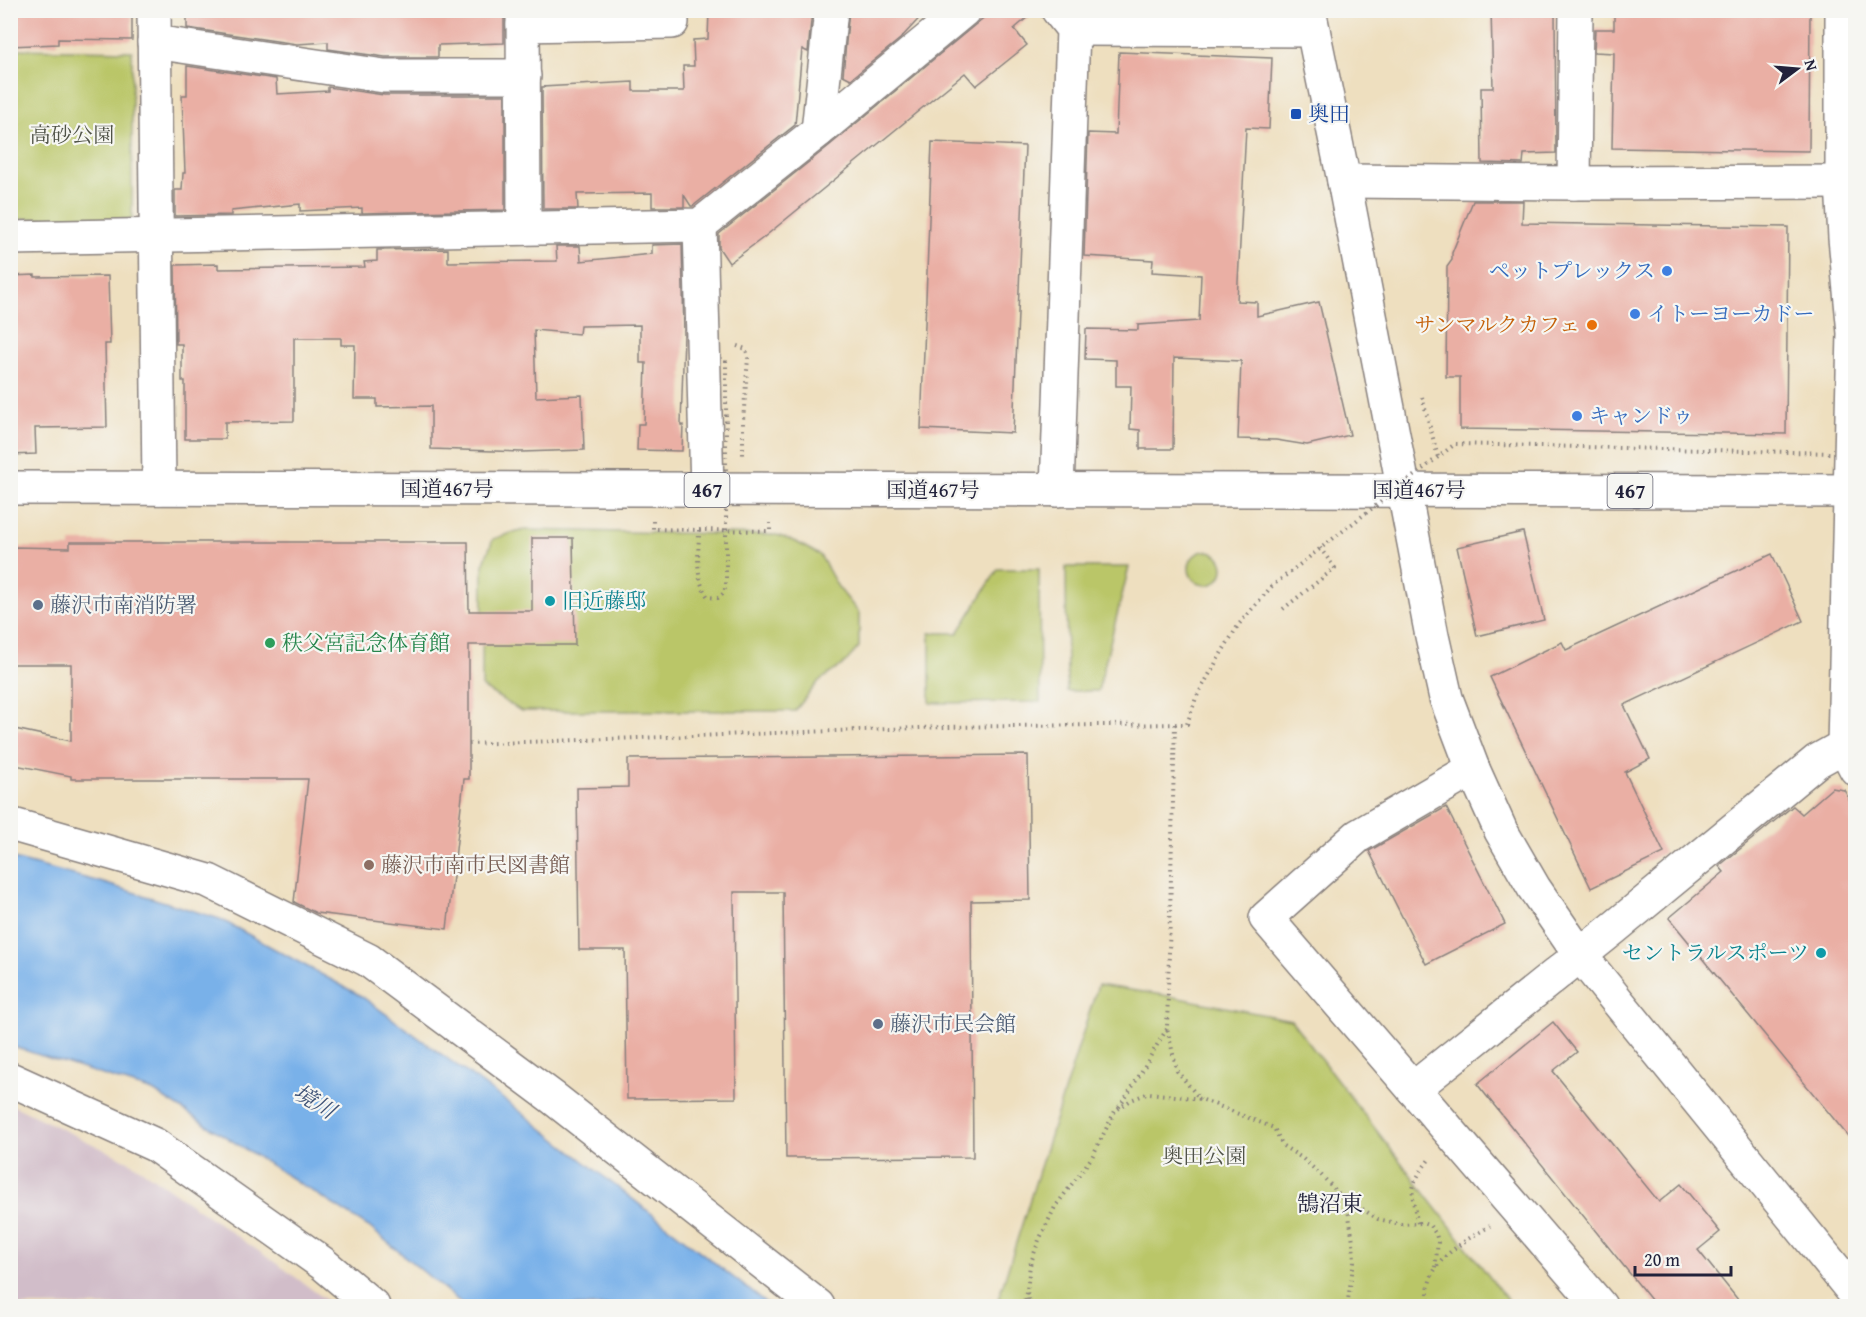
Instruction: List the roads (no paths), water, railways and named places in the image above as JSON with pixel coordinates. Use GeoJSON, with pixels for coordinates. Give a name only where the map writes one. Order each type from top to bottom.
{"type":"FeatureCollection","features":[{"type":"Feature","properties":{"kind":"main road"},"geometry":{"type":"LineString","coordinates":[[524,228],[523,18],[672,22],[671,10]]}},
{"type":"Feature","properties":{"kind":"main road"},"geometry":{"type":"LineString","coordinates":[[818,131],[831,10]]}},
{"type":"Feature","properties":{"kind":"main road"},"geometry":{"type":"LineString","coordinates":[[10,238],[700,225],[964,10]]}},
{"type":"Feature","properties":{"kind":"main road"},"geometry":{"type":"LineString","coordinates":[[1574,183],[1576,10]]}},
{"type":"Feature","properties":{"kind":"main road"},"geometry":{"type":"LineString","coordinates":[[1413,1089],[1817,761],[1852,754],[1854,333],[1845,238],[1849,182],[1842,10]]}},
{"type":"Feature","properties":{"kind":"main road"},"geometry":{"type":"LineString","coordinates":[[1057,490],[1065,20],[1311,20],[1432,636],[1446,698],[1473,769],[1501,831],[1534,888],[1580,955],[1856,1295]]}},
{"type":"Feature","properties":{"kind":"main road"},"geometry":{"type":"LineString","coordinates":[[159,488],[154,26],[384,76],[524,76]]}},
{"type":"Feature","properties":{"kind":"main road"},"geometry":{"type":"LineString","coordinates":[[1344,181],[1849,182]]}},
{"type":"Feature","properties":{"kind":"main road"},"geometry":{"type":"LineString","coordinates":[[700,225],[707,490]]}},
{"type":"Feature","properties":{"kind":"main road","name":"国道467号"},"geometry":{"type":"LineString","coordinates":[[10,488],[1853,491]]}},
{"type":"Feature","properties":{"kind":"main road"},"geometry":{"type":"LineString","coordinates":[[1473,769],[1358,836],[1266,918],[1600,1306]]}},
{"type":"Feature","properties":{"kind":"main road"},"geometry":{"type":"LineString","coordinates":[[10,824],[209,880],[368,960],[552,1097],[818,1306]]}},
{"type":"Feature","properties":{"kind":"main road"},"geometry":{"type":"LineString","coordinates":[[10,1079],[155,1145],[322,1263],[373,1306]]}},
{"type":"Feature","properties":{"kind":"water","name":"境川"},"geometry":{"type":"Polygon","coordinates":[[[10,858],[100,882],[220,919],[361,996],[517,1109],[770,1306],[465,1306],[369,1227],[153,1091],[11,1046],[10,858]]]}},
{"type":"Feature","properties":{"kind":"place","name":"奥田"},"geometry":{"type":"Point","coordinates":[1296,114]}},
{"type":"Feature","properties":{"kind":"place","name":"ペットプレックス"},"geometry":{"type":"Point","coordinates":[1667,271]}},
{"type":"Feature","properties":{"kind":"place","name":"イトーヨーカドー"},"geometry":{"type":"Point","coordinates":[1635,314]}},
{"type":"Feature","properties":{"kind":"place","name":"サンマルクカフェ"},"geometry":{"type":"Point","coordinates":[1592,325]}},
{"type":"Feature","properties":{"kind":"place","name":"キャンドゥ"},"geometry":{"type":"Point","coordinates":[1577,416]}},
{"type":"Feature","properties":{"kind":"place","name":"旧近藤邸"},"geometry":{"type":"Point","coordinates":[550,601]}},
{"type":"Feature","properties":{"kind":"place","name":"藤沢市南消防署"},"geometry":{"type":"Point","coordinates":[38,605]}},
{"type":"Feature","properties":{"kind":"place","name":"秩父宮記念体育館"},"geometry":{"type":"Point","coordinates":[270,643]}},
{"type":"Feature","properties":{"kind":"place","name":"藤沢市南市民図書館"},"geometry":{"type":"Point","coordinates":[369,865]}},
{"type":"Feature","properties":{"kind":"place","name":"セントラルスポーツ"},"geometry":{"type":"Point","coordinates":[1821,953]}},
{"type":"Feature","properties":{"kind":"place","name":"藤沢市民会館"},"geometry":{"type":"Point","coordinates":[878,1024]}},
{"type":"Feature","properties":{"kind":"district","name":"鵠沼東"},"geometry":{"type":"Point","coordinates":[1330,1203]}},
{"type":"Feature","properties":{"kind":"park label","name":"高砂公園"},"geometry":{"type":"Point","coordinates":[72,135]}},
{"type":"Feature","properties":{"kind":"park label","name":"奥田公園"},"geometry":{"type":"Point","coordinates":[1204,1156]}}]}
